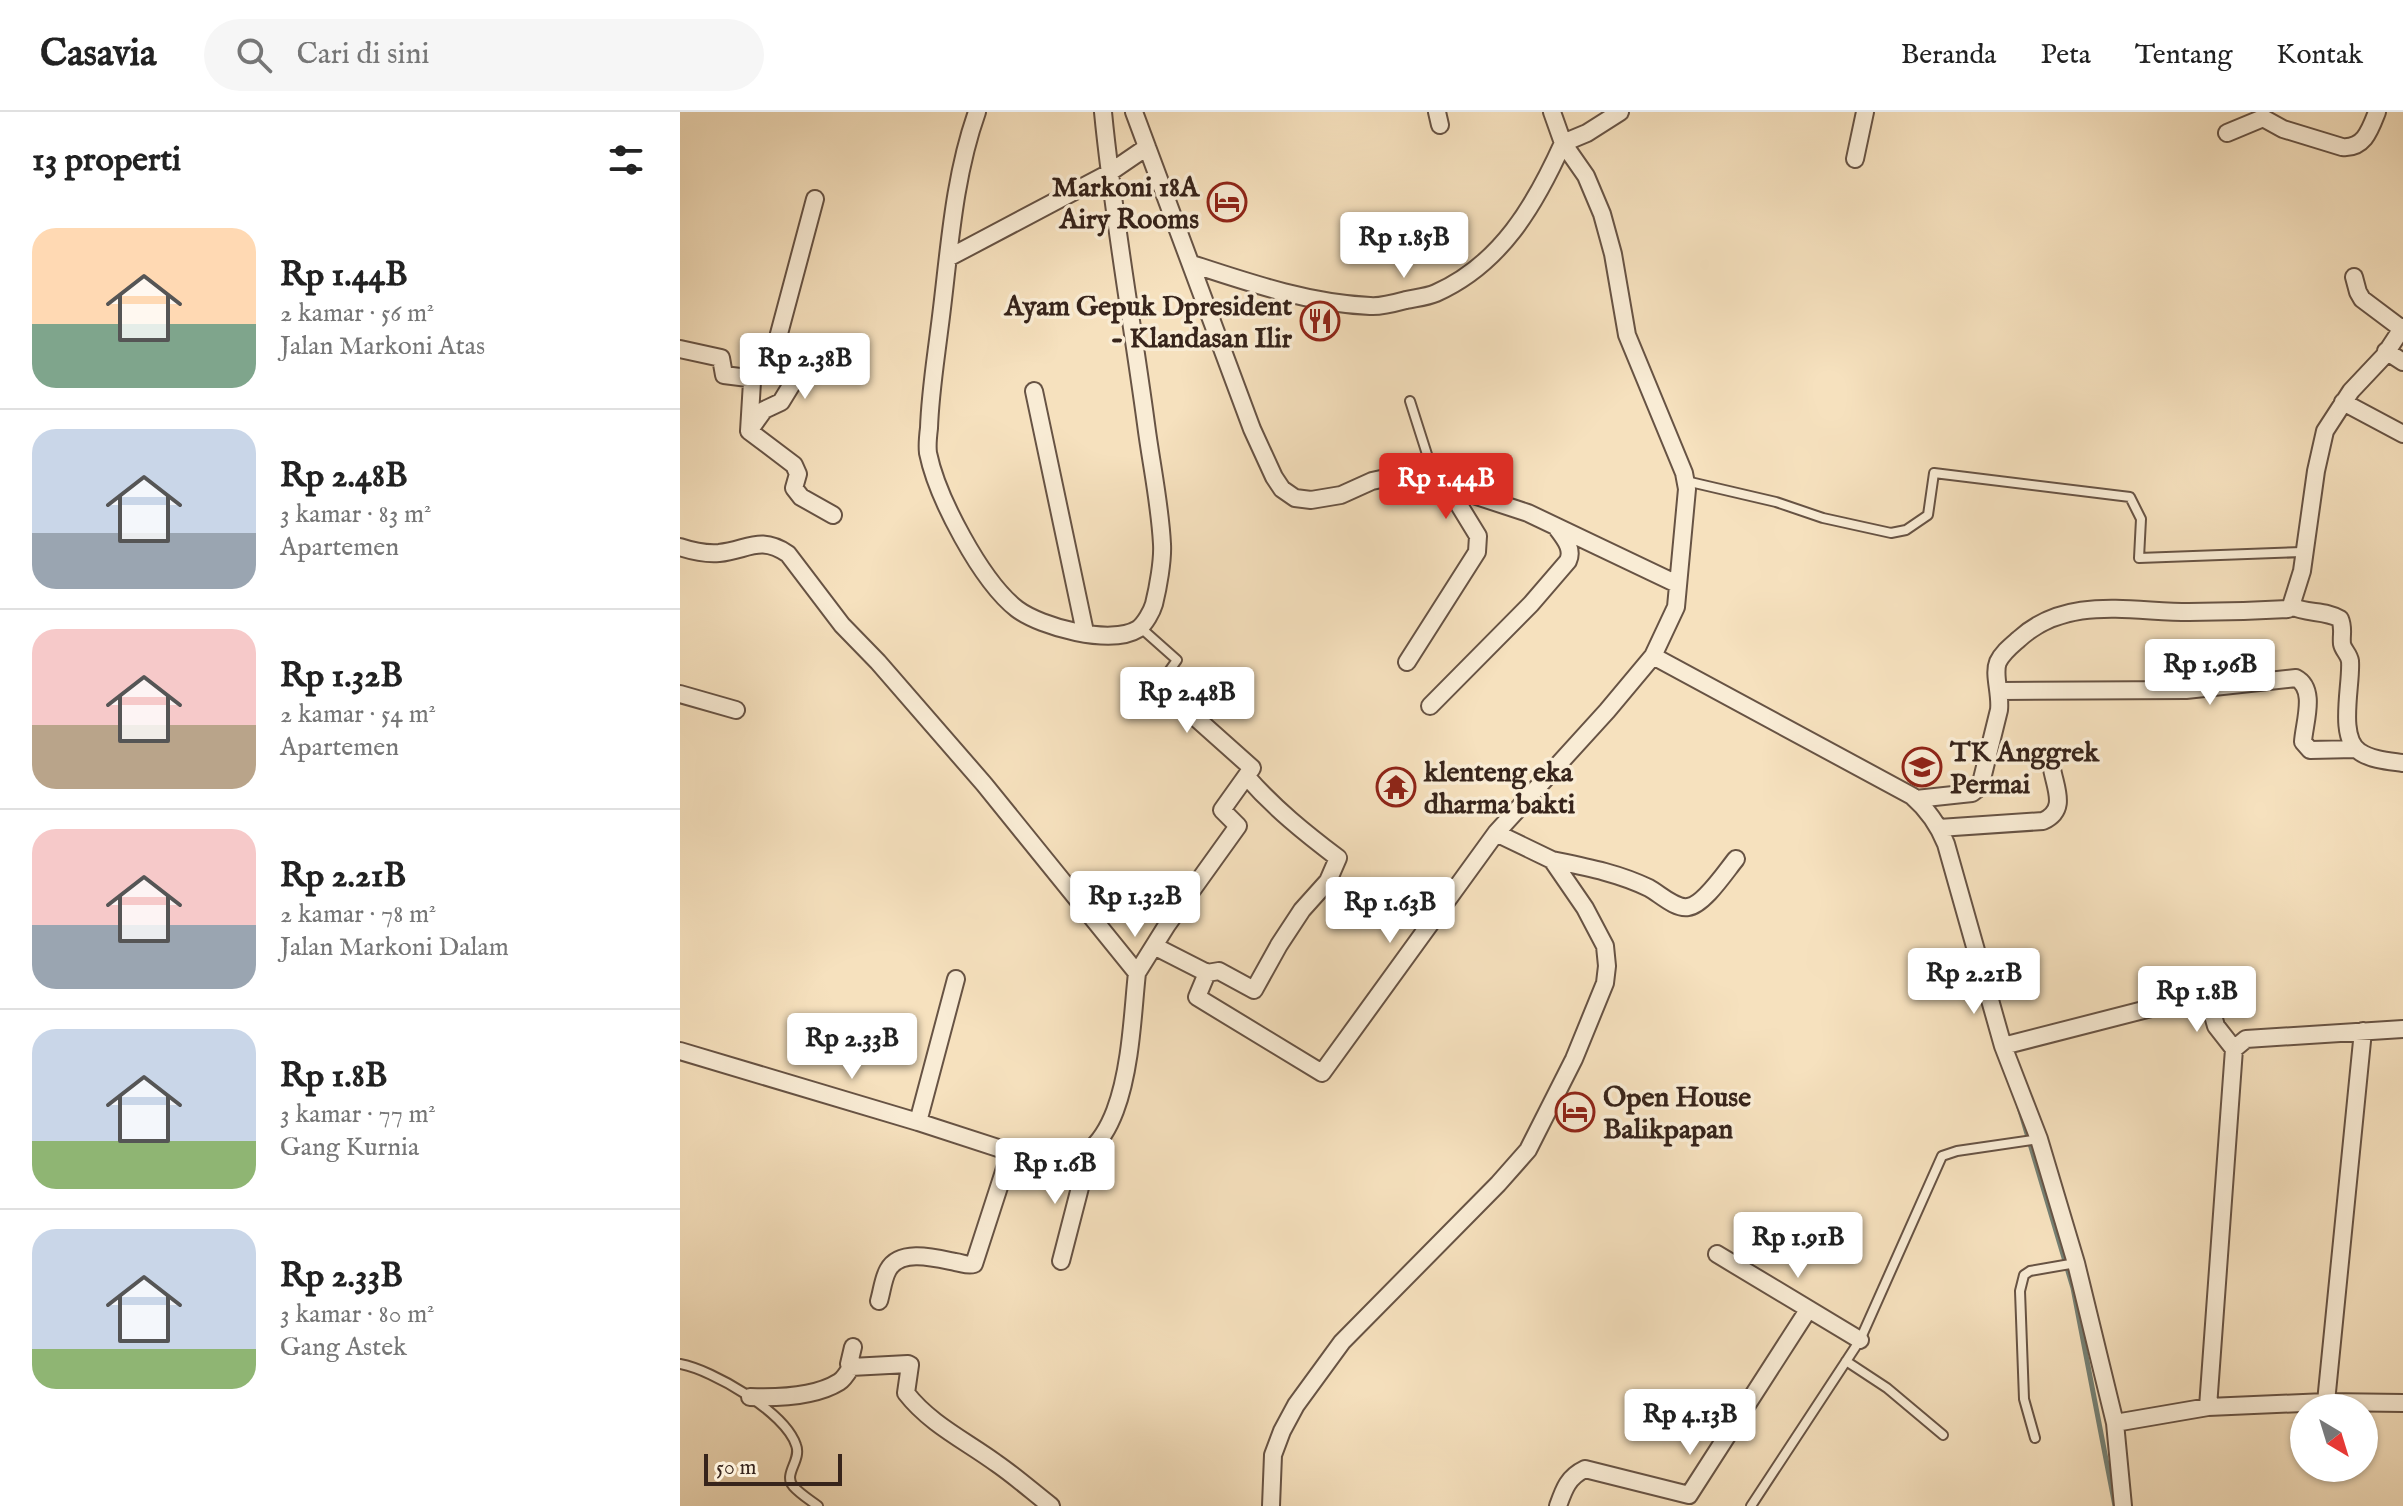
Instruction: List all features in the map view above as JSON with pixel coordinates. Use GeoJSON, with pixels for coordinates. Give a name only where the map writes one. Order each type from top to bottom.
{"type":"FeatureCollection","features":[{"type":"Feature","properties":{"kind":"street"},"geometry":{"type":"LineString","coordinates":[[977,112],[958,185],[930,402],[928,451],[939,487],[960,533],[987,573],[1018,609],[1055,626],[1105,636],[1123,635],[1141,628],[1153,606],[1163,547],[1103,112]]}},
{"type":"Feature","properties":{"kind":"street"},"geometry":{"type":"LineString","coordinates":[[1134,112],[1252,429],[1282,489],[1295,498],[1311,500],[1341,495],[1404,474],[1528,513],[1677,584]]}},
{"type":"Feature","properties":{"kind":"street"},"geometry":{"type":"LineString","coordinates":[[1207,973],[1197,997],[1322,1073],[1491,840],[1653,656],[1676,607],[1687,489],[1685,481],[1627,335],[1613,254],[1602,214],[1586,176],[1563,143],[1552,112]]}},
{"type":"Feature","properties":{"kind":"street"},"geometry":{"type":"LineString","coordinates":[[1192,264],[1282,294],[1372,306],[1434,294],[1493,254],[1521,221],[1542,189],[1563,143],[1587,133],[1620,112]]}},
{"type":"Feature","properties":{"kind":"street"},"geometry":{"type":"LineString","coordinates":[[1855,159],[1865,112]]}},
{"type":"Feature","properties":{"kind":"street"},"geometry":{"type":"LineString","coordinates":[[2227,133],[2263,118],[2283,129],[2351,148],[2367,136],[2377,112]]}},
{"type":"Feature","properties":{"kind":"street"},"geometry":{"type":"LineString","coordinates":[[950,257],[1109,173],[1147,147]]}},
{"type":"Feature","properties":{"kind":"street"},"geometry":{"type":"LineString","coordinates":[[749,431],[764,410],[781,402],[800,371],[800,365],[776,345],[815,199]]}},
{"type":"Feature","properties":{"kind":"street"},"geometry":{"type":"LineString","coordinates":[[1916,799],[1972,793],[1980,787],[1997,725],[2000,691],[1996,672],[2004,653],[2035,626],[2060,615],[2105,607],[2209,612],[2288,609],[2291,606],[2302,571],[2325,431],[2343,402],[2402,328],[2362,299],[2354,277]]}},
{"type":"Feature","properties":{"kind":"street"},"geometry":{"type":"LineString","coordinates":[[680,349],[721,358],[724,375],[748,378],[752,382],[749,431]]}},
{"type":"Feature","properties":{"kind":"street"},"geometry":{"type":"LineString","coordinates":[[2386,351],[2403,362]]}},
{"type":"Feature","properties":{"kind":"street"},"geometry":{"type":"LineString","coordinates":[[1034,391],[1085,632]]}},
{"type":"Feature","properties":{"kind":"street"},"geometry":{"type":"LineString","coordinates":[[2343,402],[2403,434]]}},
{"type":"Feature","properties":{"kind":"street"},"geometry":{"type":"LineString","coordinates":[[749,431],[794,465],[798,474],[794,488],[801,497],[833,515]]}},
{"type":"Feature","properties":{"kind":"street"},"geometry":{"type":"LineString","coordinates":[[1407,662],[1479,545],[1478,536],[1448,487]]}},
{"type":"Feature","properties":{"kind":"street"},"geometry":{"type":"LineString","coordinates":[[1430,706],[1531,604],[1568,561],[1570,549],[1556,527]]}},
{"type":"Feature","properties":{"kind":"street"},"geometry":{"type":"LineString","coordinates":[[680,547],[713,553],[762,543],[788,554],[842,625],[984,784],[1137,973]]}},
{"type":"Feature","properties":{"kind":"street"},"geometry":{"type":"LineString","coordinates":[[2291,606],[2338,616],[2342,622],[2343,646],[2350,658],[2347,721],[2350,738],[2355,749],[2361,753],[2403,763]]}},
{"type":"Feature","properties":{"kind":"street"},"geometry":{"type":"LineString","coordinates":[[1653,656],[1916,799],[1928,810],[1939,828],[2003,1046],[2039,1139],[2076,1263],[2115,1423],[2123,1506]]}},
{"type":"Feature","properties":{"kind":"street"},"geometry":{"type":"LineString","coordinates":[[2000,691],[2186,690],[2296,678],[2307,688],[2304,746],[2310,750],[2355,749]]}},
{"type":"Feature","properties":{"kind":"street"},"geometry":{"type":"LineString","coordinates":[[680,1051],[1052,1164],[1070,1162],[1085,1155],[1100,1139],[1116,1112],[1137,973],[1238,826],[1222,810],[1251,767],[1159,685]]}},
{"type":"Feature","properties":{"kind":"street"},"geometry":{"type":"LineString","coordinates":[[680,694],[736,710]]}},
{"type":"Feature","properties":{"kind":"street"},"geometry":{"type":"LineString","coordinates":[[1939,828],[2043,821],[2051,817],[2059,806],[2052,769]]}},
{"type":"Feature","properties":{"kind":"street"},"geometry":{"type":"LineString","coordinates":[[1154,946],[1207,973],[1219,971],[1254,990],[1302,910],[1328,881],[1338,858],[1298,828],[1247,777]]}},
{"type":"Feature","properties":{"kind":"street"},"geometry":{"type":"LineString","coordinates":[[1491,840],[1552,860],[1610,872],[1650,889],[1679,906],[1687,907],[1698,903],[1736,859]]}},
{"type":"Feature","properties":{"kind":"street"},"geometry":{"type":"LineString","coordinates":[[1271,1506],[1271,1472],[1276,1443],[1308,1387],[1342,1342],[1528,1150],[1574,1059],[1605,983],[1605,946],[1552,860]]}},
{"type":"Feature","properties":{"kind":"street"},"geometry":{"type":"LineString","coordinates":[[918,1122],[956,979]]}},
{"type":"Feature","properties":{"kind":"street"},"geometry":{"type":"LineString","coordinates":[[2003,1046],[2241,985]]}},
{"type":"Feature","properties":{"kind":"street"},"geometry":{"type":"LineString","coordinates":[[2207,994],[2216,1026],[2234,1049],[2208,1407]]}},
{"type":"Feature","properties":{"kind":"street"},"geometry":{"type":"LineString","coordinates":[[2234,1049],[2246,1039],[2403,1029]]}},
{"type":"Feature","properties":{"kind":"street"},"geometry":{"type":"LineString","coordinates":[[2327,1394],[2363,1031]]}},
{"type":"Feature","properties":{"kind":"street"},"geometry":{"type":"LineString","coordinates":[[879,1301],[887,1272],[900,1258],[915,1256],[974,1264],[1010,1153]]}},
{"type":"Feature","properties":{"kind":"street"},"geometry":{"type":"LineString","coordinates":[[1061,1261],[1084,1172],[1085,1155]]}},
{"type":"Feature","properties":{"kind":"street"},"geometry":{"type":"LineString","coordinates":[[1717,1254],[1860,1340]]}},
{"type":"Feature","properties":{"kind":"street"},"geometry":{"type":"LineString","coordinates":[[1558,1506],[1567,1482],[1585,1469],[1689,1495],[1808,1310]]}},
{"type":"Feature","properties":{"kind":"street"},"geometry":{"type":"LineString","coordinates":[[851,1367],[853,1347]]}},
{"type":"Feature","properties":{"kind":"street"},"geometry":{"type":"LineString","coordinates":[[851,1367],[910,1365],[906,1393],[913,1402],[938,1425],[994,1461],[1051,1506]]}},
{"type":"Feature","properties":{"kind":"street"},"geometry":{"type":"LineString","coordinates":[[750,1397],[772,1398],[814,1391],[841,1381],[851,1367]]}},
{"type":"Feature","properties":{"kind":"street"},"geometry":{"type":"LineString","coordinates":[[2378,1403],[2403,1403]]}},
{"type":"Feature","properties":{"kind":"street"},"geometry":{"type":"LineString","coordinates":[[2115,1423],[2208,1407],[2290,1404]]}},
{"type":"Feature","properties":{"kind":"lane"},"geometry":{"type":"LineString","coordinates":[[1410,401],[1432,470],[1428,480]]}},
{"type":"Feature","properties":{"kind":"lane"},"geometry":{"type":"LineString","coordinates":[[1685,481],[1891,533],[1906,530],[1928,515],[1934,473],[2130,497],[2141,519],[2139,558],[2303,552]]}},
{"type":"Feature","properties":{"kind":"lane"},"geometry":{"type":"LineString","coordinates":[[1141,628],[1177,660],[1159,685]]}},
{"type":"Feature","properties":{"kind":"lane"},"geometry":{"type":"LineString","coordinates":[[1751,1506],[1860,1340],[1942,1156],[2039,1139]]}},
{"type":"Feature","properties":{"kind":"lane"},"geometry":{"type":"LineString","coordinates":[[2035,1438],[2024,1399],[2020,1291],[2024,1275],[2030,1271],[2076,1263]]}},
{"type":"Feature","properties":{"kind":"lane"},"geometry":{"type":"LineString","coordinates":[[1846,1361],[1887,1388],[1943,1435]]}},
{"type":"Feature","properties":{"kind":"lane"},"geometry":{"type":"LineString","coordinates":[[680,1364],[692,1366],[768,1409],[791,1435],[798,1449],[790,1475],[792,1485],[818,1506]]}},
{"type":"Feature","properties":{"kind":"waterway"},"geometry":{"type":"LineString","coordinates":[[2019,1107],[2073,1288],[2115,1506]]}},
{"type":"Feature","properties":{"kind":"place","name":"Markoni 18A Airy Rooms"},"geometry":{"type":"Point","coordinates":[1227,202]}},
{"type":"Feature","properties":{"kind":"place","name":"Ayam Gepuk Dpresident - Klandasan Ilir"},"geometry":{"type":"Point","coordinates":[1320,321]}},
{"type":"Feature","properties":{"kind":"place","name":"TK Anggrek Permai"},"geometry":{"type":"Point","coordinates":[1922,767]}},
{"type":"Feature","properties":{"kind":"place","name":"klenteng eka dharma bakti"},"geometry":{"type":"Point","coordinates":[1396,787]}},
{"type":"Feature","properties":{"kind":"place","name":"Open House Balikpapan"},"geometry":{"type":"Point","coordinates":[1575,1112]}}]}
